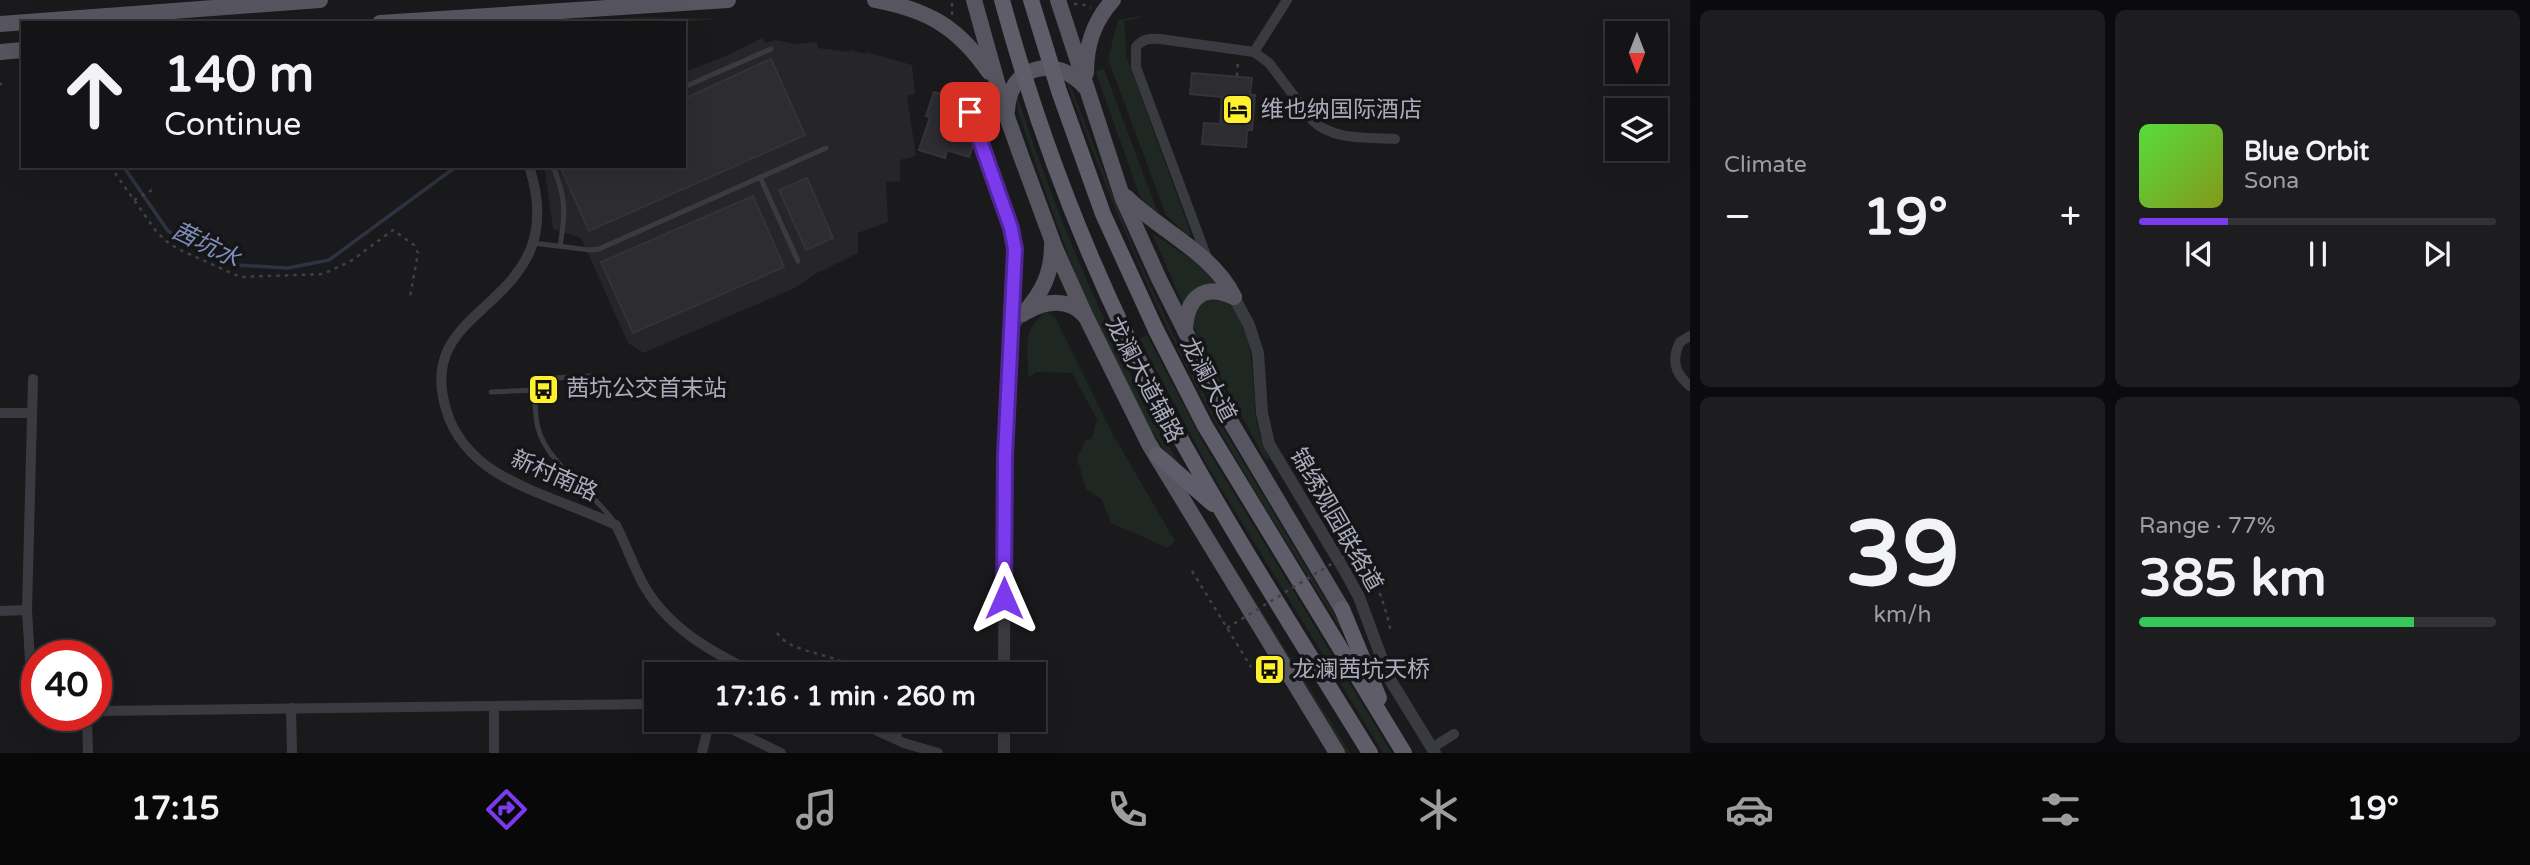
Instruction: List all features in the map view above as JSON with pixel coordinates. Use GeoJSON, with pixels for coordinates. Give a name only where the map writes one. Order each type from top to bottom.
{"type":"FeatureCollection","features":[{"type":"Feature","properties":{"kind":"highway"},"geometry":{"type":"LineString","coordinates":[[1002,0],[1016,51],[1066,200],[1130,343],[1175,430],[1223,513],[1370,753]]}},
{"type":"Feature","properties":{"kind":"highway","name":"龙澜大道"},"geometry":{"type":"LineString","coordinates":[[1031,0],[1059,91],[1103,214],[1156,330],[1205,426],[1404,753]]}},
{"type":"Feature","properties":{"kind":"highway"},"geometry":{"type":"LineString","coordinates":[[1157,454],[1223,513]]}},
{"type":"Feature","properties":{"kind":"highway"},"geometry":{"type":"LineString","coordinates":[[1342,609],[1393,736]]}},
{"type":"Feature","properties":{"kind":"main road"},"geometry":{"type":"LineString","coordinates":[[40,21],[320,0]]}},
{"type":"Feature","properties":{"kind":"main road"},"geometry":{"type":"LineString","coordinates":[[424,21],[728,0]]}},
{"type":"Feature","properties":{"kind":"main road"},"geometry":{"type":"LineString","coordinates":[[875,0],[915,9],[936,18],[954,31],[980,59],[999,90]]}},
{"type":"Feature","properties":{"kind":"main road","name":"龙澜大道辅路"},"geometry":{"type":"LineString","coordinates":[[974,0],[1007,116],[1049,232],[1084,315],[1136,420],[1337,753]]}},
{"type":"Feature","properties":{"kind":"main road"},"geometry":{"type":"LineString","coordinates":[[1086,87],[1086,62],[1091,35],[1113,0]]}},
{"type":"Feature","properties":{"kind":"main road"},"geometry":{"type":"LineString","coordinates":[[1064,2],[1086,87],[1120,190],[1159,279],[1232,424],[1342,609]]}},
{"type":"Feature","properties":{"kind":"main road"},"geometry":{"type":"LineString","coordinates":[[0,24],[21,22]]}},
{"type":"Feature","properties":{"kind":"main road"},"geometry":{"type":"LineString","coordinates":[[0,52],[21,50]]}},
{"type":"Feature","properties":{"kind":"main road"},"geometry":{"type":"LineString","coordinates":[[1007,116],[1008,99],[1012,89],[1026,74],[1035,70],[1055,67],[1066,71],[1086,87]]}},
{"type":"Feature","properties":{"kind":"main road"},"geometry":{"type":"LineString","coordinates":[[1120,190],[1151,219],[1221,275],[1234,297]]}},
{"type":"Feature","properties":{"kind":"main road"},"geometry":{"type":"LineString","coordinates":[[1023,314],[1042,292],[1049,274],[1052,253],[1049,232]]}},
{"type":"Feature","properties":{"kind":"main road"},"geometry":{"type":"LineString","coordinates":[[1185,334],[1187,313],[1198,296],[1213,291],[1234,297]]}},
{"type":"Feature","properties":{"kind":"main road"},"geometry":{"type":"LineString","coordinates":[[1023,314],[1038,306],[1057,303],[1069,304],[1084,315]]}},
{"type":"Feature","properties":{"kind":"street"},"geometry":{"type":"LineString","coordinates":[[1254,52],[1287,0]]}},
{"type":"Feature","properties":{"kind":"street"},"geometry":{"type":"LineString","coordinates":[[1209,264],[1136,67],[1136,47],[1140,41],[1149,38],[1254,52],[1269,62],[1322,129],[1338,135],[1395,139]]}},
{"type":"Feature","properties":{"kind":"street"},"geometry":{"type":"LineString","coordinates":[[970,112],[1014,239],[1016,265],[1005,456],[1004,662]]}},
{"type":"Feature","properties":{"kind":"street","name":"新村南路"},"geometry":{"type":"LineString","coordinates":[[529,168],[538,204],[528,257],[511,281],[465,324],[447,348],[442,375],[448,418],[464,444],[492,470],[616,525],[641,580],[668,617],[703,646],[734,662]]}},
{"type":"Feature","properties":{"kind":"street","name":"锦绣观园联络道"},"geometry":{"type":"LineString","coordinates":[[1234,297],[1249,325],[1258,353],[1262,413],[1269,444],[1359,597],[1389,678],[1433,751]]}},
{"type":"Feature","properties":{"kind":"street"},"geometry":{"type":"LineString","coordinates":[[1012,334],[1015,323],[1023,314]]}},
{"type":"Feature","properties":{"kind":"street"},"geometry":{"type":"LineString","coordinates":[[1690,336],[1680,342],[1674,359],[1676,370],[1690,386]]}},
{"type":"Feature","properties":{"kind":"street"},"geometry":{"type":"LineString","coordinates":[[29,640],[27,610],[33,379]]}},
{"type":"Feature","properties":{"kind":"street"},"geometry":{"type":"LineString","coordinates":[[0,413],[32,413]]}},
{"type":"Feature","properties":{"kind":"street"},"geometry":{"type":"LineString","coordinates":[[0,611],[27,610]]}},
{"type":"Feature","properties":{"kind":"street"},"geometry":{"type":"LineString","coordinates":[[112,710],[644,704]]}},
{"type":"Feature","properties":{"kind":"street"},"geometry":{"type":"LineString","coordinates":[[494,706],[494,753]]}},
{"type":"Feature","properties":{"kind":"street"},"geometry":{"type":"LineString","coordinates":[[291,708],[292,753]]}},
{"type":"Feature","properties":{"kind":"street"},"geometry":{"type":"LineString","coordinates":[[87,731],[88,753]]}},
{"type":"Feature","properties":{"kind":"street"},"geometry":{"type":"LineString","coordinates":[[702,753],[707,732]]}},
{"type":"Feature","properties":{"kind":"street"},"geometry":{"type":"LineString","coordinates":[[737,732],[781,753]]}},
{"type":"Feature","properties":{"kind":"street"},"geometry":{"type":"LineString","coordinates":[[880,732],[938,753]]}},
{"type":"Feature","properties":{"kind":"street"},"geometry":{"type":"LineString","coordinates":[[1004,732],[1004,753]]}},
{"type":"Feature","properties":{"kind":"street"},"geometry":{"type":"LineString","coordinates":[[1433,751],[1454,734]]}},
{"type":"Feature","properties":{"kind":"lane"},"geometry":{"type":"LineString","coordinates":[[686,86],[771,49]]}},
{"type":"Feature","properties":{"kind":"lane"},"geometry":{"type":"LineString","coordinates":[[532,243],[590,250],[599,248],[826,148]]}},
{"type":"Feature","properties":{"kind":"lane"},"geometry":{"type":"LineString","coordinates":[[554,168],[562,188],[565,206],[560,247]]}},
{"type":"Feature","properties":{"kind":"lane"},"geometry":{"type":"LineString","coordinates":[[760,177],[798,261]]}},
{"type":"Feature","properties":{"kind":"lane"},"geometry":{"type":"LineString","coordinates":[[593,376],[535,379],[537,425],[545,444],[563,467],[604,507],[616,525]]}},
{"type":"Feature","properties":{"kind":"lane"},"geometry":{"type":"LineString","coordinates":[[491,392],[535,390]]}},
{"type":"Feature","properties":{"kind":"lane"},"geometry":{"type":"LineString","coordinates":[[898,740],[900,732]]}},
{"type":"Feature","properties":{"kind":"path"},"geometry":{"type":"LineString","coordinates":[[1064,2],[1082,4],[1081,0]]}},
{"type":"Feature","properties":{"kind":"path"},"geometry":{"type":"LineString","coordinates":[[952,1],[953,12],[960,12]]}},
{"type":"Feature","properties":{"kind":"path"},"geometry":{"type":"LineString","coordinates":[[1237,76],[1239,50]]}},
{"type":"Feature","properties":{"kind":"path"},"geometry":{"type":"LineString","coordinates":[[111,168],[156,231],[178,249],[240,277],[323,274],[351,261],[393,230],[414,245],[418,253],[410,297]]}},
{"type":"Feature","properties":{"kind":"path"},"geometry":{"type":"LineString","coordinates":[[135,200],[151,190]]}},
{"type":"Feature","properties":{"kind":"path"},"geometry":{"type":"LineString","coordinates":[[1327,496],[1359,547],[1382,595],[1391,633]]}},
{"type":"Feature","properties":{"kind":"path"},"geometry":{"type":"LineString","coordinates":[[1227,628],[1359,547]]}},
{"type":"Feature","properties":{"kind":"path"},"geometry":{"type":"LineString","coordinates":[[1192,570],[1251,667]]}},
{"type":"Feature","properties":{"kind":"path"},"geometry":{"type":"LineString","coordinates":[[777,633],[789,643],[842,662]]}},
{"type":"Feature","properties":{"kind":"shaded area"},"geometry":{"type":"Polygon","coordinates":[[[1141,16],[1124,21],[1127,58],[1191,234],[1188,236],[1166,215],[1108,59],[1118,20],[1141,16]]]}},
{"type":"Feature","properties":{"kind":"shaded area"},"geometry":{"type":"Polygon","coordinates":[[[644,17],[723,19],[686,21],[583,21],[644,17]]]}},
{"type":"Feature","properties":{"kind":"shaded area"},"geometry":{"type":"Polygon","coordinates":[[[763,38],[765,43],[775,40],[795,44],[817,42],[818,48],[866,52],[912,65],[915,94],[907,96],[916,156],[900,160],[900,181],[886,182],[888,222],[858,233],[858,253],[815,274],[797,287],[643,353],[628,343],[581,238],[553,229],[544,168],[686,168],[686,71],[763,38]]]}},
{"type":"Feature","properties":{"kind":"shaded area"},"geometry":{"type":"Polygon","coordinates":[[[1104,69],[1161,221],[1139,194],[1097,76],[1096,71],[1104,69]]]}},
{"type":"Feature","properties":{"kind":"shaded area"},"geometry":{"type":"Polygon","coordinates":[[[1064,75],[1136,254],[1173,334],[1215,415],[1347,635],[1345,636],[1256,493],[1195,384],[1131,246],[1064,75]]]}},
{"type":"Feature","properties":{"kind":"shaded area"},"geometry":{"type":"Polygon","coordinates":[[[1016,92],[1051,191],[1090,287],[1134,381],[1184,473],[1182,474],[1128,390],[1086,300],[1018,112],[1016,92]]]}},
{"type":"Feature","properties":{"kind":"shaded area"},"geometry":{"type":"Polygon","coordinates":[[[1152,233],[1203,267],[1219,285],[1201,287],[1190,298],[1185,309],[1152,233]]]}},
{"type":"Feature","properties":{"kind":"shaded area"},"geometry":{"type":"Polygon","coordinates":[[[1213,297],[1229,302],[1243,324],[1251,357],[1257,424],[1270,460],[1264,457],[1194,328],[1192,319],[1199,304],[1213,297]]]}},
{"type":"Feature","properties":{"kind":"shaded area"},"geometry":{"type":"Polygon","coordinates":[[[1046,312],[1055,317],[1112,433],[1175,541],[1168,548],[1111,523],[1102,500],[1086,489],[1077,458],[1085,441],[1092,438],[1097,419],[1072,373],[1036,372],[1028,378],[1029,333],[1046,312]]]}},
{"type":"Feature","properties":{"kind":"shaded area"},"geometry":{"type":"Polygon","coordinates":[[[1147,335],[1203,442],[1392,753],[1383,753],[1208,467],[1139,338],[1147,335]]]}},
{"type":"Feature","properties":{"kind":"shaded area"},"geometry":{"type":"Polygon","coordinates":[[[1187,491],[1350,753],[1343,753],[1187,491]]]}},
{"type":"Feature","properties":{"kind":"building"},"geometry":{"type":"Polygon","coordinates":[[[771,59],[805,135],[589,231],[561,168],[686,168],[686,98],[771,59]]]}},
{"type":"Feature","properties":{"kind":"building","name":"维也纳国际酒店"},"geometry":{"type":"Polygon","coordinates":[[[1192,73],[1252,78],[1250,95],[1255,95],[1252,130],[1247,130],[1246,147],[1202,144],[1204,123],[1220,124],[1222,97],[1190,94],[1192,73]]]}},
{"type":"Feature","properties":{"kind":"building"},"geometry":{"type":"Polygon","coordinates":[[[934,92],[966,102],[956,131],[969,135],[973,146],[969,157],[947,150],[945,158],[919,150],[930,117],[926,116],[934,92]]]}},
{"type":"Feature","properties":{"kind":"building"},"geometry":{"type":"Polygon","coordinates":[[[807,178],[833,238],[806,250],[779,190],[807,178]]]}},
{"type":"Feature","properties":{"kind":"building"},"geometry":{"type":"Polygon","coordinates":[[[753,196],[784,267],[633,333],[601,262],[753,196]]]}},
{"type":"Feature","properties":{"kind":"waterway","name":"茜坑水"},"geometry":{"type":"LineString","coordinates":[[124,168],[168,231],[199,250],[236,265],[288,268],[329,260],[454,168]]}},
{"type":"Feature","properties":{"kind":"place","name":"维也纳国际酒店"},"geometry":{"type":"Point","coordinates":[1238,110]}},
{"type":"Feature","properties":{"kind":"place","name":"茜坑公交首末站"},"geometry":{"type":"Point","coordinates":[543,389]}},
{"type":"Feature","properties":{"kind":"place","name":"龙澜茜坑天桥"},"geometry":{"type":"Point","coordinates":[1269,670]}},
{"type":"Feature","properties":{"kind":"route"},"geometry":{"type":"LineString","coordinates":[[970,112],[1011,228],[1015,249],[1005,456],[1004,598]]}}]}
